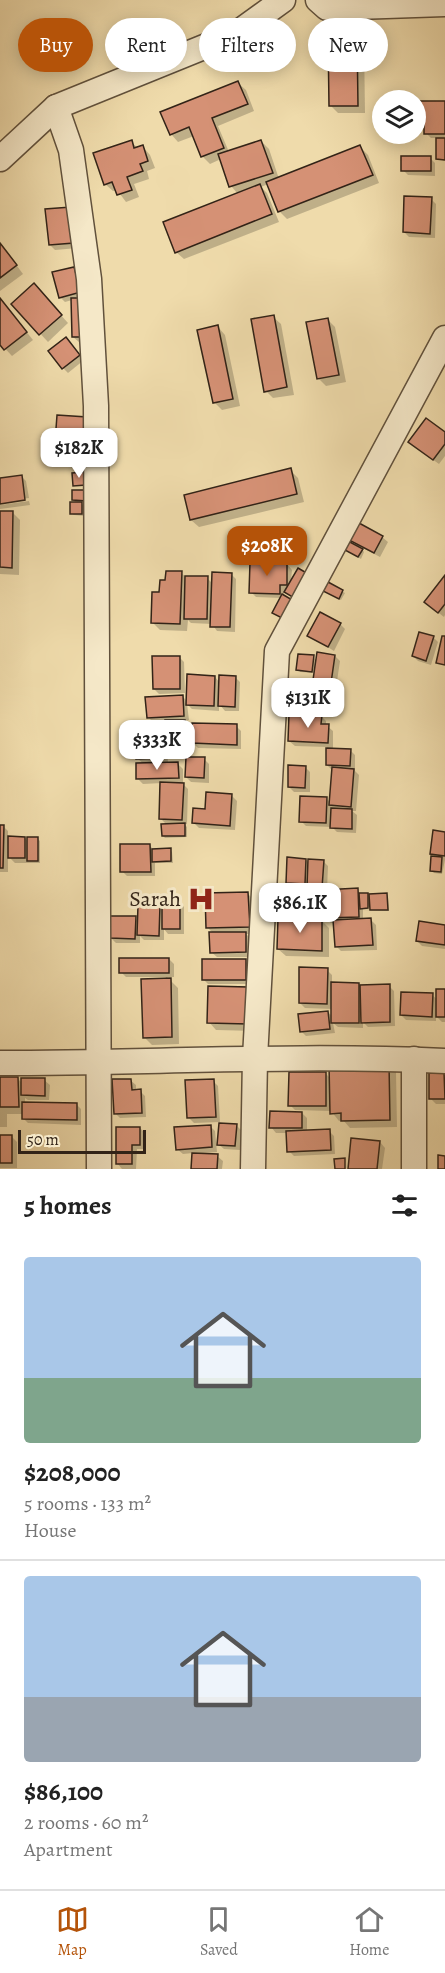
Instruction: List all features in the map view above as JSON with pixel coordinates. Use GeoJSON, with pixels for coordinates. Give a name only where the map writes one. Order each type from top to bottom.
{"type":"FeatureCollection","features":[{"type":"Feature","properties":{"kind":"street"},"geometry":{"type":"LineString","coordinates":[[0,159],[56,107],[236,34],[283,0]]}},
{"type":"Feature","properties":{"kind":"street"},"geometry":{"type":"LineString","coordinates":[[318,0],[327,8],[445,4]]}},
{"type":"Feature","properties":{"kind":"street"},"geometry":{"type":"LineString","coordinates":[[56,107],[71,150],[89,279],[96,406],[99,1169]]}},
{"type":"Feature","properties":{"kind":"street"},"geometry":{"type":"LineString","coordinates":[[253,1169],[255,1059],[277,651],[445,338]]}},
{"type":"Feature","properties":{"kind":"street"},"geometry":{"type":"LineString","coordinates":[[0,1063],[255,1059],[445,1061]]}},
{"type":"Feature","properties":{"kind":"street"},"geometry":{"type":"LineString","coordinates":[[414,1059],[414,1169]]}},
{"type":"Feature","properties":{"kind":"building"},"geometry":{"type":"Polygon","coordinates":[[[329,72],[358,72],[358,106],[329,106],[329,72]]]}},
{"type":"Feature","properties":{"kind":"building"},"geometry":{"type":"Polygon","coordinates":[[[238,81],[248,104],[212,118],[224,148],[201,157],[189,127],[170,135],[160,112],[238,81]]]}},
{"type":"Feature","properties":{"kind":"building"},"geometry":{"type":"Polygon","coordinates":[[[426,101],[445,101],[445,134],[426,134],[426,101]]]}},
{"type":"Feature","properties":{"kind":"building"},"geometry":{"type":"Polygon","coordinates":[[[436,138],[445,138],[445,160],[436,159],[436,138]]]}},
{"type":"Feature","properties":{"kind":"building"},"geometry":{"type":"Polygon","coordinates":[[[132,140],[134,148],[143,145],[148,161],[140,164],[143,171],[127,177],[132,190],[117,195],[112,182],[104,185],[93,153],[132,140]]]}},
{"type":"Feature","properties":{"kind":"building"},"geometry":{"type":"Polygon","coordinates":[[[261,140],[273,173],[229,187],[218,154],[261,140]]]}},
{"type":"Feature","properties":{"kind":"building"},"geometry":{"type":"Polygon","coordinates":[[[360,145],[373,175],[278,212],[266,182],[360,145]]]}},
{"type":"Feature","properties":{"kind":"building"},"geometry":{"type":"Polygon","coordinates":[[[401,156],[431,156],[431,171],[401,171],[401,156]]]}},
{"type":"Feature","properties":{"kind":"building"},"geometry":{"type":"Polygon","coordinates":[[[260,184],[272,214],[175,253],[163,222],[260,184]]]}},
{"type":"Feature","properties":{"kind":"building"},"geometry":{"type":"Polygon","coordinates":[[[404,196],[432,197],[430,234],[403,232],[404,196]]]}},
{"type":"Feature","properties":{"kind":"building"},"geometry":{"type":"Polygon","coordinates":[[[71,207],[74,243],[49,245],[45,209],[71,207]]]}},
{"type":"Feature","properties":{"kind":"building"},"geometry":{"type":"Polygon","coordinates":[[[0,243],[17,265],[0,278],[0,243]]]}},
{"type":"Feature","properties":{"kind":"building"},"geometry":{"type":"Polygon","coordinates":[[[74,267],[81,292],[59,298],[52,272],[74,267]]]}},
{"type":"Feature","properties":{"kind":"building"},"geometry":{"type":"Polygon","coordinates":[[[34,283],[62,315],[39,335],[11,304],[34,283]]]}},
{"type":"Feature","properties":{"kind":"building"},"geometry":{"type":"Polygon","coordinates":[[[0,298],[27,332],[4,350],[0,345],[0,298]]]}},
{"type":"Feature","properties":{"kind":"building"},"geometry":{"type":"Polygon","coordinates":[[[71,298],[88,298],[89,337],[72,337],[71,298]]]}},
{"type":"Feature","properties":{"kind":"building"},"geometry":{"type":"Polygon","coordinates":[[[274,315],[287,387],[264,392],[251,319],[274,315]]]}},
{"type":"Feature","properties":{"kind":"building"},"geometry":{"type":"Polygon","coordinates":[[[328,318],[339,375],[317,379],[306,322],[328,318]]]}},
{"type":"Feature","properties":{"kind":"building"},"geometry":{"type":"Polygon","coordinates":[[[218,325],[233,399],[213,403],[197,330],[218,325]]]}},
{"type":"Feature","properties":{"kind":"building"},"geometry":{"type":"Polygon","coordinates":[[[66,337],[80,355],[62,369],[48,351],[66,337]]]}},
{"type":"Feature","properties":{"kind":"building"},"geometry":{"type":"Polygon","coordinates":[[[57,415],[87,417],[84,458],[54,456],[57,415]]]}},
{"type":"Feature","properties":{"kind":"building"},"geometry":{"type":"Polygon","coordinates":[[[426,418],[445,432],[445,444],[433,460],[408,442],[426,418]]]}},
{"type":"Feature","properties":{"kind":"building"},"geometry":{"type":"Polygon","coordinates":[[[291,468],[297,494],[190,520],[184,495],[291,468]]]}},
{"type":"Feature","properties":{"kind":"building"},"geometry":{"type":"Polygon","coordinates":[[[85,472],[86,485],[73,486],[72,473],[85,472]]]}},
{"type":"Feature","properties":{"kind":"building"},"geometry":{"type":"Polygon","coordinates":[[[22,475],[25,500],[0,504],[0,478],[22,475]]]}},
{"type":"Feature","properties":{"kind":"building"},"geometry":{"type":"Polygon","coordinates":[[[72,490],[88,490],[88,501],[72,500],[72,490]]]}},
{"type":"Feature","properties":{"kind":"building"},"geometry":{"type":"Polygon","coordinates":[[[70,502],[82,502],[82,514],[70,514],[70,502]]]}},
{"type":"Feature","properties":{"kind":"building"},"geometry":{"type":"Polygon","coordinates":[[[0,511],[13,511],[12,568],[0,567],[0,511]]]}},
{"type":"Feature","properties":{"kind":"building"},"geometry":{"type":"Polygon","coordinates":[[[359,523],[383,536],[374,553],[349,540],[359,523]]]}},
{"type":"Feature","properties":{"kind":"building"},"geometry":{"type":"Polygon","coordinates":[[[348,541],[363,549],[358,557],[343,549],[348,541]]]}},
{"type":"Feature","properties":{"kind":"building"},"geometry":{"type":"Polygon","coordinates":[[[250,562],[287,563],[287,585],[280,585],[280,594],[249,593],[250,562]]]}},
{"type":"Feature","properties":{"kind":"building"},"geometry":{"type":"Polygon","coordinates":[[[298,568],[310,575],[296,599],[284,592],[298,568]]]}},
{"type":"Feature","properties":{"kind":"building"},"geometry":{"type":"Polygon","coordinates":[[[166,571],[182,571],[180,624],[151,623],[152,592],[159,592],[160,580],[165,580],[166,571]]]}},
{"type":"Feature","properties":{"kind":"building"},"geometry":{"type":"Polygon","coordinates":[[[212,572],[232,573],[230,627],[210,627],[212,572]]]}},
{"type":"Feature","properties":{"kind":"building"},"geometry":{"type":"Polygon","coordinates":[[[445,575],[445,604],[438,613],[424,602],[445,575]]]}},
{"type":"Feature","properties":{"kind":"building"},"geometry":{"type":"Polygon","coordinates":[[[185,576],[208,576],[207,619],[184,619],[185,576]]]}},
{"type":"Feature","properties":{"kind":"building"},"geometry":{"type":"Polygon","coordinates":[[[328,582],[343,590],[339,599],[323,591],[328,582]]]}},
{"type":"Feature","properties":{"kind":"building"},"geometry":{"type":"Polygon","coordinates":[[[282,594],[294,601],[284,619],[272,613],[282,594]]]}},
{"type":"Feature","properties":{"kind":"building"},"geometry":{"type":"Polygon","coordinates":[[[320,612],[341,623],[328,647],[307,636],[320,612]]]}},
{"type":"Feature","properties":{"kind":"building"},"geometry":{"type":"Polygon","coordinates":[[[419,632],[434,636],[426,661],[412,656],[419,632]]]}},
{"type":"Feature","properties":{"kind":"building"},"geometry":{"type":"Polygon","coordinates":[[[442,636],[445,636],[445,665],[436,663],[442,636]]]}},
{"type":"Feature","properties":{"kind":"building"},"geometry":{"type":"Polygon","coordinates":[[[317,652],[335,655],[328,704],[310,701],[317,652]]]}},
{"type":"Feature","properties":{"kind":"building"},"geometry":{"type":"Polygon","coordinates":[[[298,654],[314,655],[312,672],[296,670],[298,654]]]}},
{"type":"Feature","properties":{"kind":"building"},"geometry":{"type":"Polygon","coordinates":[[[152,656],[180,656],[180,689],[153,689],[152,656]]]}},
{"type":"Feature","properties":{"kind":"building"},"geometry":{"type":"Polygon","coordinates":[[[187,674],[215,676],[214,706],[186,705],[187,674]]]}},
{"type":"Feature","properties":{"kind":"building"},"geometry":{"type":"Polygon","coordinates":[[[219,675],[236,676],[235,707],[218,706],[219,675]]]}},
{"type":"Feature","properties":{"kind":"building"},"geometry":{"type":"Polygon","coordinates":[[[289,691],[305,691],[304,709],[289,708],[289,691]]]}},
{"type":"Feature","properties":{"kind":"building"},"geometry":{"type":"Polygon","coordinates":[[[183,695],[184,716],[147,718],[145,697],[183,695]]]}},
{"type":"Feature","properties":{"kind":"building"},"geometry":{"type":"Polygon","coordinates":[[[289,714],[322,715],[321,724],[329,724],[328,743],[288,741],[289,714]]]}},
{"type":"Feature","properties":{"kind":"building"},"geometry":{"type":"Polygon","coordinates":[[[165,720],[185,720],[185,745],[165,745],[165,720]]]}},
{"type":"Feature","properties":{"kind":"building"},"geometry":{"type":"Polygon","coordinates":[[[162,723],[163,758],[136,759],[135,724],[162,723]]]}},
{"type":"Feature","properties":{"kind":"building"},"geometry":{"type":"Polygon","coordinates":[[[192,723],[237,724],[237,745],[192,743],[192,723]]]}},
{"type":"Feature","properties":{"kind":"building"},"geometry":{"type":"Polygon","coordinates":[[[326,748],[351,749],[350,766],[326,765],[326,748]]]}},
{"type":"Feature","properties":{"kind":"building"},"geometry":{"type":"Polygon","coordinates":[[[186,757],[205,757],[204,778],[185,777],[186,757]]]}},
{"type":"Feature","properties":{"kind":"building"},"geometry":{"type":"Polygon","coordinates":[[[178,762],[179,778],[136,779],[136,763],[178,762]]]}},
{"type":"Feature","properties":{"kind":"building"},"geometry":{"type":"Polygon","coordinates":[[[288,765],[306,766],[305,788],[288,787],[288,765]]]}},
{"type":"Feature","properties":{"kind":"building"},"geometry":{"type":"Polygon","coordinates":[[[332,767],[354,769],[351,807],[329,805],[332,767]]]}},
{"type":"Feature","properties":{"kind":"building"},"geometry":{"type":"Polygon","coordinates":[[[160,782],[184,783],[182,820],[159,819],[160,782]]]}},
{"type":"Feature","properties":{"kind":"building"},"geometry":{"type":"Polygon","coordinates":[[[206,792],[232,794],[230,826],[192,823],[193,808],[205,809],[206,792]]]}},
{"type":"Feature","properties":{"kind":"building"},"geometry":{"type":"Polygon","coordinates":[[[300,796],[327,797],[326,823],[299,822],[300,796]]]}},
{"type":"Feature","properties":{"kind":"building"},"geometry":{"type":"Polygon","coordinates":[[[331,808],[352,809],[352,829],[330,828],[331,808]]]}},
{"type":"Feature","properties":{"kind":"building"},"geometry":{"type":"Polygon","coordinates":[[[185,823],[185,836],[162,836],[161,824],[185,823]]]}},
{"type":"Feature","properties":{"kind":"building"},"geometry":{"type":"Polygon","coordinates":[[[0,825],[4,825],[3,868],[0,868],[0,825]]]}},
{"type":"Feature","properties":{"kind":"building"},"geometry":{"type":"Polygon","coordinates":[[[433,830],[445,832],[445,856],[430,854],[433,830]]]}},
{"type":"Feature","properties":{"kind":"building"},"geometry":{"type":"Polygon","coordinates":[[[8,836],[25,837],[25,858],[8,858],[8,836]]]}},
{"type":"Feature","properties":{"kind":"building"},"geometry":{"type":"Polygon","coordinates":[[[27,837],[38,837],[38,861],[27,861],[27,837]]]}},
{"type":"Feature","properties":{"kind":"building"},"geometry":{"type":"Polygon","coordinates":[[[120,844],[150,844],[151,872],[120,872],[120,844]]]}},
{"type":"Feature","properties":{"kind":"building"},"geometry":{"type":"Polygon","coordinates":[[[171,848],[171,861],[152,862],[152,849],[171,848]]]}},
{"type":"Feature","properties":{"kind":"building"},"geometry":{"type":"Polygon","coordinates":[[[431,856],[442,857],[441,872],[430,871],[431,856]]]}},
{"type":"Feature","properties":{"kind":"building"},"geometry":{"type":"Polygon","coordinates":[[[287,857],[306,859],[305,884],[286,883],[287,857]]]}},
{"type":"Feature","properties":{"kind":"building"},"geometry":{"type":"Polygon","coordinates":[[[308,859],[324,860],[322,888],[307,887],[308,859]]]}},
{"type":"Feature","properties":{"kind":"building"},"geometry":{"type":"Polygon","coordinates":[[[274,887],[288,887],[288,905],[274,904],[274,887]]]}},
{"type":"Feature","properties":{"kind":"building"},"geometry":{"type":"Polygon","coordinates":[[[358,888],[359,917],[324,918],[323,890],[358,888]]]}},
{"type":"Feature","properties":{"kind":"building"},"geometry":{"type":"Polygon","coordinates":[[[290,889],[322,889],[322,901],[302,901],[302,905],[290,905],[290,889]]]}},
{"type":"Feature","properties":{"kind":"building"},"geometry":{"type":"Polygon","coordinates":[[[248,892],[250,927],[206,928],[205,893],[248,892]]]}},
{"type":"Feature","properties":{"kind":"building"},"geometry":{"type":"Polygon","coordinates":[[[359,893],[368,893],[368,908],[360,909],[359,893]]]}},
{"type":"Feature","properties":{"kind":"building"},"geometry":{"type":"Polygon","coordinates":[[[387,893],[388,910],[370,910],[369,894],[387,893]]]}},
{"type":"Feature","properties":{"kind":"building"},"geometry":{"type":"Polygon","coordinates":[[[162,900],[180,900],[180,929],[162,929],[162,900]]]}},
{"type":"Feature","properties":{"kind":"building"},"geometry":{"type":"Polygon","coordinates":[[[302,902],[322,903],[321,917],[302,915],[302,902]]]}},
{"type":"Feature","properties":{"kind":"building"},"geometry":{"type":"Polygon","coordinates":[[[138,905],[160,905],[159,936],[137,935],[138,905]]]}},
{"type":"Feature","properties":{"kind":"building"},"geometry":{"type":"Polygon","coordinates":[[[110,916],[136,916],[135,939],[110,938],[110,916]]]}},
{"type":"Feature","properties":{"kind":"building"},"geometry":{"type":"Polygon","coordinates":[[[278,918],[322,919],[322,951],[277,949],[278,918]]]}},
{"type":"Feature","properties":{"kind":"building"},"geometry":{"type":"Polygon","coordinates":[[[371,918],[373,945],[335,947],[333,920],[371,918]]]}},
{"type":"Feature","properties":{"kind":"building"},"geometry":{"type":"Polygon","coordinates":[[[419,921],[445,925],[445,945],[416,941],[419,921]]]}},
{"type":"Feature","properties":{"kind":"building"},"geometry":{"type":"Polygon","coordinates":[[[209,932],[246,932],[246,952],[210,953],[209,932]]]}},
{"type":"Feature","properties":{"kind":"building"},"geometry":{"type":"Polygon","coordinates":[[[119,958],[169,958],[169,973],[119,973],[119,958]]]}},
{"type":"Feature","properties":{"kind":"building"},"geometry":{"type":"Polygon","coordinates":[[[202,959],[246,959],[246,980],[202,980],[202,959]]]}},
{"type":"Feature","properties":{"kind":"building"},"geometry":{"type":"Polygon","coordinates":[[[299,967],[328,968],[327,1004],[299,1003],[299,967]]]}},
{"type":"Feature","properties":{"kind":"building"},"geometry":{"type":"Polygon","coordinates":[[[171,978],[172,1037],[143,1038],[141,979],[171,978]]]}},
{"type":"Feature","properties":{"kind":"building"},"geometry":{"type":"Polygon","coordinates":[[[331,982],[359,983],[359,1023],[331,1023],[331,982]]]}},
{"type":"Feature","properties":{"kind":"building"},"geometry":{"type":"Polygon","coordinates":[[[390,984],[390,1022],[361,1023],[360,985],[390,984]]]}},
{"type":"Feature","properties":{"kind":"building"},"geometry":{"type":"Polygon","coordinates":[[[208,986],[248,987],[248,1024],[207,1023],[208,986]]]}},
{"type":"Feature","properties":{"kind":"building"},"geometry":{"type":"Polygon","coordinates":[[[436,989],[445,989],[445,1017],[436,1017],[436,989]]]}},
{"type":"Feature","properties":{"kind":"building"},"geometry":{"type":"Polygon","coordinates":[[[401,992],[433,993],[432,1017],[400,1015],[401,992]]]}},
{"type":"Feature","properties":{"kind":"building"},"geometry":{"type":"Polygon","coordinates":[[[328,1011],[330,1029],[300,1032],[298,1014],[328,1011]]]}},
{"type":"Feature","properties":{"kind":"building"},"geometry":{"type":"Polygon","coordinates":[[[389,1063],[390,1120],[341,1121],[341,1113],[330,1114],[329,1064],[389,1063]]]}},
{"type":"Feature","properties":{"kind":"building"},"geometry":{"type":"Polygon","coordinates":[[[289,1072],[326,1072],[326,1106],[288,1106],[289,1072]]]}},
{"type":"Feature","properties":{"kind":"building"},"geometry":{"type":"Polygon","coordinates":[[[444,1072],[445,1099],[429,1099],[429,1073],[444,1072]]]}},
{"type":"Feature","properties":{"kind":"building"},"geometry":{"type":"Polygon","coordinates":[[[0,1077],[18,1077],[19,1107],[0,1107],[0,1077]]]}},
{"type":"Feature","properties":{"kind":"building"},"geometry":{"type":"Polygon","coordinates":[[[21,1078],[45,1078],[45,1096],[21,1095],[21,1078]]]}},
{"type":"Feature","properties":{"kind":"building"},"geometry":{"type":"Polygon","coordinates":[[[112,1079],[131,1079],[132,1090],[141,1089],[142,1113],[114,1114],[112,1079]]]}},
{"type":"Feature","properties":{"kind":"building"},"geometry":{"type":"Polygon","coordinates":[[[214,1079],[216,1117],[187,1118],[185,1080],[214,1079]]]}},
{"type":"Feature","properties":{"kind":"building"},"geometry":{"type":"Polygon","coordinates":[[[22,1102],[77,1103],[77,1120],[22,1119],[22,1102]]]}},
{"type":"Feature","properties":{"kind":"building"},"geometry":{"type":"Polygon","coordinates":[[[270,1111],[302,1112],[302,1128],[269,1128],[270,1111]]]}},
{"type":"Feature","properties":{"kind":"building"},"geometry":{"type":"Polygon","coordinates":[[[219,1123],[237,1124],[235,1146],[217,1145],[219,1123]]]}},
{"type":"Feature","properties":{"kind":"building"},"geometry":{"type":"Polygon","coordinates":[[[211,1125],[212,1147],[176,1150],[174,1127],[211,1125]]]}},
{"type":"Feature","properties":{"kind":"building"},"geometry":{"type":"Polygon","coordinates":[[[116,1127],[140,1127],[140,1145],[132,1145],[132,1164],[116,1164],[116,1127]]]}},
{"type":"Feature","properties":{"kind":"building"},"geometry":{"type":"Polygon","coordinates":[[[330,1129],[331,1150],[287,1152],[286,1131],[330,1129]]]}},
{"type":"Feature","properties":{"kind":"building"},"geometry":{"type":"Polygon","coordinates":[[[0,1135],[12,1135],[12,1163],[0,1163],[0,1135]]]}},
{"type":"Feature","properties":{"kind":"building"},"geometry":{"type":"Polygon","coordinates":[[[351,1138],[380,1141],[377,1169],[348,1169],[351,1138]]]}},
{"type":"Feature","properties":{"kind":"building"},"geometry":{"type":"Polygon","coordinates":[[[192,1153],[218,1154],[217,1169],[191,1169],[192,1153]]]}},
{"type":"Feature","properties":{"kind":"building"},"geometry":{"type":"Polygon","coordinates":[[[438,1155],[445,1156],[445,1169],[438,1169],[438,1155]]]}},
{"type":"Feature","properties":{"kind":"building"},"geometry":{"type":"Polygon","coordinates":[[[345,1158],[345,1169],[335,1169],[334,1159],[345,1158]]]}},
{"type":"Feature","properties":{"kind":"place","name":"Sarah"},"geometry":{"type":"Point","coordinates":[201,899]}}]}
